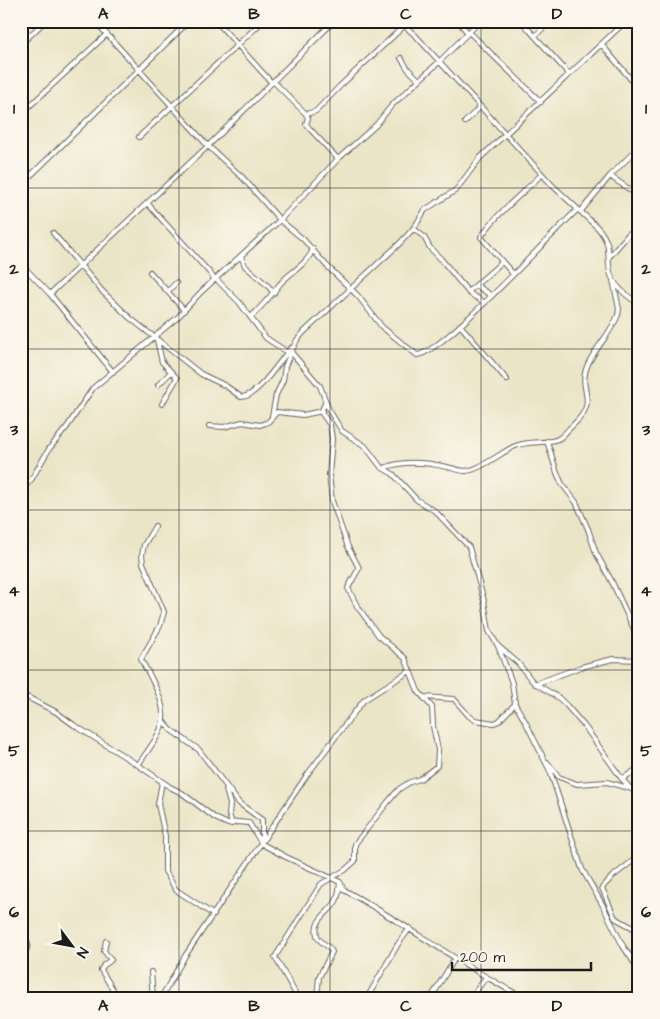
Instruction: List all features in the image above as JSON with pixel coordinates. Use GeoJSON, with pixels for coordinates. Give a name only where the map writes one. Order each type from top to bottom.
{"type":"FeatureCollection","features":[{"type":"Feature","properties":{"kind":"street"},"geometry":{"type":"LineString","coordinates":[[21,44],[45,21]]}},
{"type":"Feature","properties":{"kind":"street"},"geometry":{"type":"LineString","coordinates":[[95,21],[173,105],[208,146],[243,178],[280,220],[313,248],[326,265],[351,289],[382,327],[417,355],[426,353],[485,303],[579,210],[639,147]]}},
{"type":"Feature","properties":{"kind":"street"},"geometry":{"type":"LineString","coordinates":[[21,185],[189,21]]}},
{"type":"Feature","properties":{"kind":"street"},"geometry":{"type":"LineString","coordinates":[[216,21],[306,114],[308,118],[306,124],[338,159]]}},
{"type":"Feature","properties":{"kind":"street"},"geometry":{"type":"LineString","coordinates":[[139,137],[263,21]]}},
{"type":"Feature","properties":{"kind":"street"},"geometry":{"type":"LineString","coordinates":[[50,294],[208,146],[334,21]]}},
{"type":"Feature","properties":{"kind":"street"},"geometry":{"type":"LineString","coordinates":[[384,468],[399,462],[417,462],[469,470],[496,458],[524,442],[547,441],[563,436],[581,417],[587,406],[584,381],[588,365],[618,315],[619,309],[609,263],[609,248],[603,235],[542,174],[399,21]]}},
{"type":"Feature","properties":{"kind":"street"},"geometry":{"type":"LineString","coordinates":[[458,21],[541,102]]}},
{"type":"Feature","properties":{"kind":"street"},"geometry":{"type":"LineString","coordinates":[[21,490],[31,480],[57,437],[67,427],[93,388],[155,339],[280,220],[338,159],[376,126],[392,105],[480,21]]}},
{"type":"Feature","properties":{"kind":"street"},"geometry":{"type":"LineString","coordinates":[[522,21],[569,74]]}},
{"type":"Feature","properties":{"kind":"street"},"geometry":{"type":"LineString","coordinates":[[535,36],[550,21]]}},
{"type":"Feature","properties":{"kind":"street"},"geometry":{"type":"LineString","coordinates":[[53,233],[102,291],[130,318],[201,374],[226,386],[244,398],[250,395],[265,380],[304,332],[398,245],[425,210],[456,190],[480,158],[626,21]]}},
{"type":"Feature","properties":{"kind":"street"},"geometry":{"type":"LineString","coordinates":[[306,114],[316,111],[404,26]]}},
{"type":"Feature","properties":{"kind":"street"},"geometry":{"type":"LineString","coordinates":[[21,114],[107,34]]}},
{"type":"Feature","properties":{"kind":"street"},"geometry":{"type":"LineString","coordinates":[[602,45],[639,89]]}},
{"type":"Feature","properties":{"kind":"street"},"geometry":{"type":"LineString","coordinates":[[401,58],[408,69],[419,80]]}},
{"type":"Feature","properties":{"kind":"street"},"geometry":{"type":"LineString","coordinates":[[632,81],[639,75]]}},
{"type":"Feature","properties":{"kind":"street"},"geometry":{"type":"LineString","coordinates":[[465,122],[480,107]]}},
{"type":"Feature","properties":{"kind":"street"},"geometry":{"type":"LineString","coordinates":[[514,274],[481,237],[501,211],[542,174]]}},
{"type":"Feature","properties":{"kind":"street"},"geometry":{"type":"LineString","coordinates":[[610,176],[639,196]]}},
{"type":"Feature","properties":{"kind":"street"},"geometry":{"type":"LineString","coordinates":[[147,203],[251,317],[257,328],[266,338],[289,352],[320,386],[329,410],[342,431],[361,443],[417,500],[435,510],[469,547],[484,602],[489,632],[498,646],[512,683],[515,704],[550,771],[582,870],[623,946],[639,970]]}},
{"type":"Feature","properties":{"kind":"street"},"geometry":{"type":"LineString","coordinates":[[610,256],[639,222]]}},
{"type":"Feature","properties":{"kind":"street"},"geometry":{"type":"LineString","coordinates":[[413,228],[424,237],[430,248],[442,259],[468,292],[485,303]]}},
{"type":"Feature","properties":{"kind":"street"},"geometry":{"type":"LineString","coordinates":[[251,317],[281,283],[306,260],[313,248]]}},
{"type":"Feature","properties":{"kind":"street"},"geometry":{"type":"LineString","coordinates":[[241,256],[245,266],[274,293]]}},
{"type":"Feature","properties":{"kind":"street"},"geometry":{"type":"LineString","coordinates":[[468,292],[502,262]]}},
{"type":"Feature","properties":{"kind":"street"},"geometry":{"type":"LineString","coordinates":[[21,264],[50,294],[113,372]]}},
{"type":"Feature","properties":{"kind":"street"},"geometry":{"type":"LineString","coordinates":[[150,272],[184,310]]}},
{"type":"Feature","properties":{"kind":"street"},"geometry":{"type":"LineString","coordinates":[[612,278],[622,290],[639,304]]}},
{"type":"Feature","properties":{"kind":"street"},"geometry":{"type":"LineString","coordinates":[[168,291],[176,283]]}},
{"type":"Feature","properties":{"kind":"street"},"geometry":{"type":"LineString","coordinates":[[476,285],[492,296]]}},
{"type":"Feature","properties":{"kind":"street"},"geometry":{"type":"LineString","coordinates":[[460,325],[507,380]]}},
{"type":"Feature","properties":{"kind":"street"},"geometry":{"type":"LineString","coordinates":[[155,339],[162,362],[176,376],[176,380],[162,404]]}},
{"type":"Feature","properties":{"kind":"street"},"geometry":{"type":"LineString","coordinates":[[272,417],[276,395],[283,380],[289,352]]}},
{"type":"Feature","properties":{"kind":"street"},"geometry":{"type":"LineString","coordinates":[[158,385],[172,372]]}},
{"type":"Feature","properties":{"kind":"street"},"geometry":{"type":"LineString","coordinates":[[322,411],[326,401]]}},
{"type":"Feature","properties":{"kind":"street"},"geometry":{"type":"LineString","coordinates":[[209,426],[224,427],[242,422],[260,425],[279,412],[297,415],[322,411]]}},
{"type":"Feature","properties":{"kind":"street"},"geometry":{"type":"LineString","coordinates":[[298,998],[275,957],[321,884],[345,870],[355,861],[355,844],[399,789],[433,771],[438,764],[438,750],[432,726],[432,707],[414,683],[405,658],[379,636],[357,606],[348,588],[359,568],[348,547],[332,501],[329,475],[332,439],[330,425],[322,411]]}},
{"type":"Feature","properties":{"kind":"street"},"geometry":{"type":"LineString","coordinates":[[547,441],[557,474],[576,502],[596,553],[639,640]]}},
{"type":"Feature","properties":{"kind":"street"},"geometry":{"type":"LineString","coordinates":[[138,765],[157,737],[164,722],[164,714],[157,691],[141,659],[160,626],[164,612],[142,555],[144,545],[155,526]]}},
{"type":"Feature","properties":{"kind":"street"},"geometry":{"type":"LineString","coordinates":[[498,646],[514,659],[535,684],[559,698],[567,706],[631,789]]}},
{"type":"Feature","properties":{"kind":"street"},"geometry":{"type":"LineString","coordinates":[[535,684],[581,667],[613,659],[639,660]]}},
{"type":"Feature","properties":{"kind":"street"},"geometry":{"type":"LineString","coordinates":[[160,998],[185,956],[307,775],[364,700],[410,671]]}},
{"type":"Feature","properties":{"kind":"street"},"geometry":{"type":"LineString","coordinates":[[21,694],[56,712],[162,782],[182,793],[215,818],[232,824],[238,822],[249,823],[262,844],[340,882],[344,890],[410,928],[486,977],[524,998]]}},
{"type":"Feature","properties":{"kind":"street"},"geometry":{"type":"LineString","coordinates":[[423,697],[454,699],[472,718],[494,723],[499,721],[515,704]]}},
{"type":"Feature","properties":{"kind":"street"},"geometry":{"type":"LineString","coordinates":[[164,722],[171,730],[198,750],[239,803],[262,820],[262,844]]}},
{"type":"Feature","properties":{"kind":"street"},"geometry":{"type":"LineString","coordinates":[[544,758],[559,777],[578,784],[607,782],[631,789],[639,794]]}},
{"type":"Feature","properties":{"kind":"street"},"geometry":{"type":"LineString","coordinates":[[622,779],[639,768]]}},
{"type":"Feature","properties":{"kind":"street"},"geometry":{"type":"LineString","coordinates":[[162,782],[158,804],[165,836],[165,871],[176,890],[214,915]]}},
{"type":"Feature","properties":{"kind":"street"},"geometry":{"type":"LineString","coordinates":[[226,788],[232,824]]}},
{"type":"Feature","properties":{"kind":"street"},"geometry":{"type":"LineString","coordinates":[[639,856],[612,877],[602,888],[615,918],[639,931]]}},
{"type":"Feature","properties":{"kind":"street"},"geometry":{"type":"LineString","coordinates":[[317,998],[319,977],[332,952],[330,947],[318,938],[316,930],[320,920],[336,902],[340,882]]}},
{"type":"Feature","properties":{"kind":"street"},"geometry":{"type":"LineString","coordinates":[[21,920],[28,945],[21,966]]}},
{"type":"Feature","properties":{"kind":"street"},"geometry":{"type":"LineString","coordinates":[[367,998],[398,944],[410,928]]}},
{"type":"Feature","properties":{"kind":"street"},"geometry":{"type":"LineString","coordinates":[[106,941],[104,951],[111,960],[104,965],[102,970],[118,998]]}},
{"type":"Feature","properties":{"kind":"street"},"geometry":{"type":"LineString","coordinates":[[432,998],[455,958]]}},
{"type":"Feature","properties":{"kind":"street"},"geometry":{"type":"LineString","coordinates":[[151,972],[153,998]]}},
{"type":"Feature","properties":{"kind":"street"},"geometry":{"type":"LineString","coordinates":[[471,998],[486,977]]}}]}
